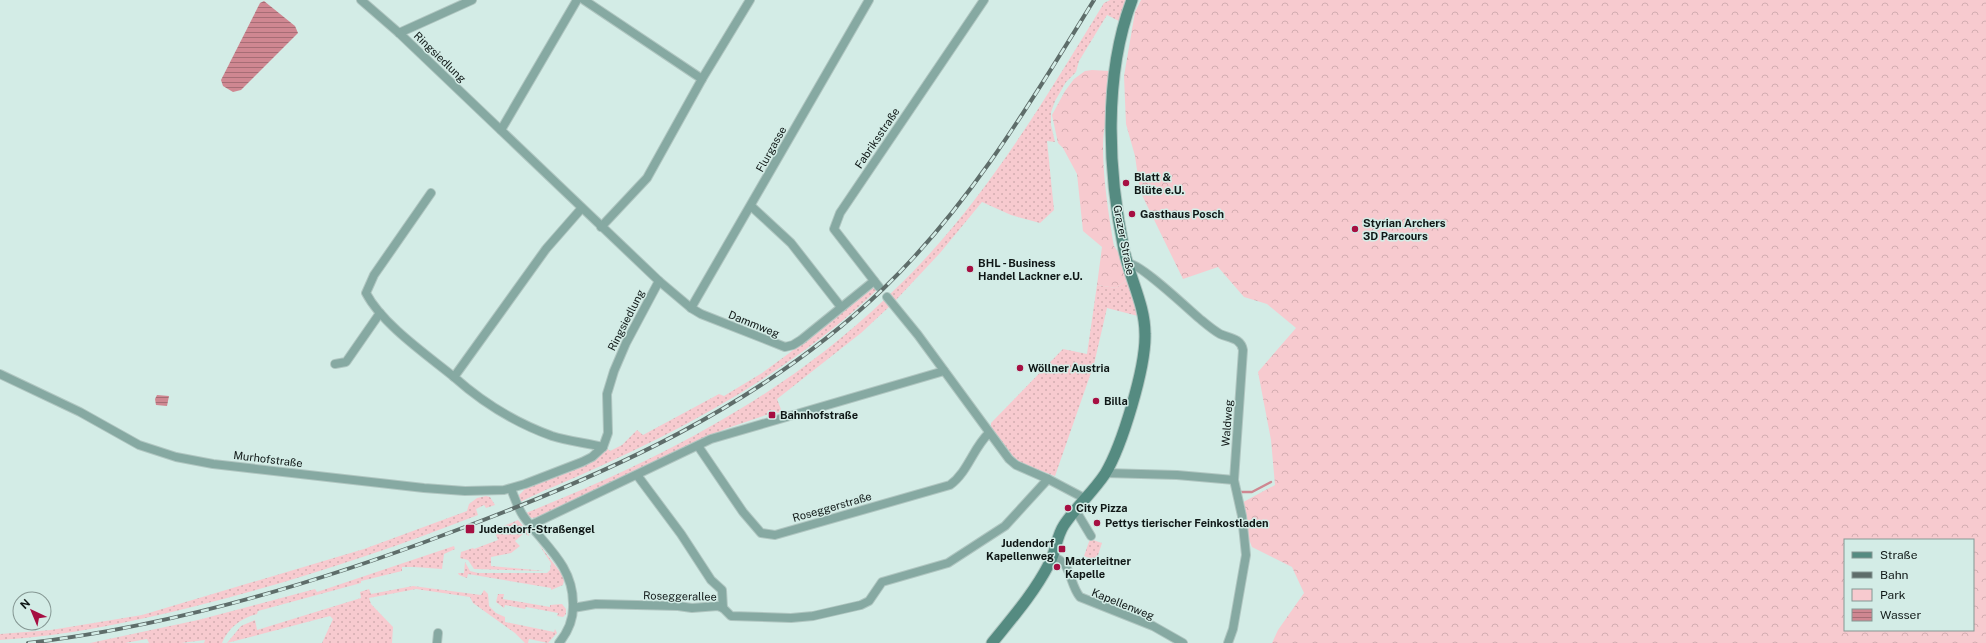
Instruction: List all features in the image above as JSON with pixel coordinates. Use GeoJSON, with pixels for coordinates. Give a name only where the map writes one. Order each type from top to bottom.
{"type":"FeatureCollection","features":[{"type":"Feature","properties":{"kind":"main road","name":"Grazer Straße"},"geometry":{"type":"LineString","coordinates":[[992,643],[1032,593],[1053,557],[1064,526],[1105,473],[1114,457],[1140,376],[1144,349],[1144,317],[1127,263],[1112,175],[1111,126],[1116,71],[1123,22],[1132,0]]}},
{"type":"Feature","properties":{"kind":"street","name":"Ringsiedlung"},"geometry":{"type":"LineString","coordinates":[[361,0],[399,33],[581,209],[659,281],[626,343],[614,371],[607,394],[608,433],[603,447]]}},
{"type":"Feature","properties":{"kind":"street","name":"Ringsiedlung"},"geometry":{"type":"LineString","coordinates":[[399,33],[472,0]]}},
{"type":"Feature","properties":{"kind":"street"},"geometry":{"type":"LineString","coordinates":[[501,130],[576,0]]}},
{"type":"Feature","properties":{"kind":"street"},"geometry":{"type":"LineString","coordinates":[[584,0],[702,79]]}},
{"type":"Feature","properties":{"kind":"street"},"geometry":{"type":"LineString","coordinates":[[601,227],[647,178],[702,79],[750,0]]}},
{"type":"Feature","properties":{"kind":"street","name":"Flurgasse"},"geometry":{"type":"LineString","coordinates":[[691,308],[869,0]]}},
{"type":"Feature","properties":{"kind":"street","name":"Fabriksstraße"},"geometry":{"type":"LineString","coordinates":[[876,284],[834,229],[840,213],[984,0]]}},
{"type":"Feature","properties":{"kind":"street"},"geometry":{"type":"LineString","coordinates":[[431,193],[374,275],[366,293],[372,304],[418,348],[471,393],[530,426],[553,436],[603,447]]}},
{"type":"Feature","properties":{"kind":"street"},"geometry":{"type":"LineString","coordinates":[[751,206],[791,244],[841,307]]}},
{"type":"Feature","properties":{"kind":"street"},"geometry":{"type":"LineString","coordinates":[[454,377],[546,249],[581,209]]}},
{"type":"Feature","properties":{"kind":"street","name":"Waldweg"},"geometry":{"type":"LineString","coordinates":[[1127,263],[1131,263],[1144,272],[1219,333],[1237,340],[1242,345],[1244,350],[1234,480],[1238,492],[1246,555],[1233,629],[1228,643]]}},
{"type":"Feature","properties":{"kind":"street","name":"Dammweg"},"geometry":{"type":"LineString","coordinates":[[659,281],[691,308],[736,329],[784,347],[797,343],[841,307],[876,284]]}},
{"type":"Feature","properties":{"kind":"street"},"geometry":{"type":"LineString","coordinates":[[887,297],[989,433],[1016,465],[1048,479],[1086,499]]}},
{"type":"Feature","properties":{"kind":"street"},"geometry":{"type":"LineString","coordinates":[[335,364],[346,362],[380,313]]}},
{"type":"Feature","properties":{"kind":"street"},"geometry":{"type":"LineString","coordinates":[[531,525],[711,439],[944,371]]}},
{"type":"Feature","properties":{"kind":"street","name":"Murhofstraße"},"geometry":{"type":"LineString","coordinates":[[0,374],[80,412],[139,445],[176,457],[213,464],[424,488],[465,491],[498,491],[511,489]]}},
{"type":"Feature","properties":{"kind":"street","name":"Roseggerstraße"},"geometry":{"type":"LineString","coordinates":[[698,446],[743,512],[761,533],[775,535],[950,485],[957,480],[983,439],[989,433]]}},
{"type":"Feature","properties":{"kind":"street"},"geometry":{"type":"LineString","coordinates":[[559,643],[569,626],[573,608],[572,587],[566,571],[551,549],[522,513],[511,489],[582,462],[603,447]]}},
{"type":"Feature","properties":{"kind":"street"},"geometry":{"type":"LineString","coordinates":[[1105,473],[1234,480]]}},
{"type":"Feature","properties":{"kind":"street"},"geometry":{"type":"LineString","coordinates":[[637,475],[681,534],[711,580],[722,590],[723,608]]}},
{"type":"Feature","properties":{"kind":"street","name":"Roseggerallee"},"geometry":{"type":"LineString","coordinates":[[573,608],[596,604],[678,606],[692,608],[718,606],[723,608],[731,616],[791,618],[813,616],[861,605],[869,601],[882,582],[948,563],[1006,526],[1048,479]]}},
{"type":"Feature","properties":{"kind":"street"},"geometry":{"type":"LineString","coordinates":[[1076,511],[1091,536]]}},
{"type":"Feature","properties":{"kind":"street","name":"Kapellenweg"},"geometry":{"type":"LineString","coordinates":[[1053,557],[1063,561],[1066,565],[1074,589],[1080,598],[1152,626],[1183,643]]}},
{"type":"Feature","properties":{"kind":"street"},"geometry":{"type":"LineString","coordinates":[[437,643],[438,633]]}},
{"type":"Feature","properties":{"kind":"green space"},"geometry":{"type":"Polygon","coordinates":[[[1110,0],[1127,0],[1119,21],[1107,15],[1079,61],[1076,72],[1066,82],[1055,101],[1051,112],[1051,125],[1055,142],[1047,141],[1054,210],[1040,223],[1011,215],[982,202],[940,253],[895,301],[889,295],[921,263],[980,193],[1032,119],[1104,3],[1110,0]]]}},
{"type":"Feature","properties":{"kind":"green space"},"geometry":{"type":"Polygon","coordinates":[[[1141,0],[1986,0],[1986,643],[1272,643],[1278,630],[1304,593],[1292,567],[1252,547],[1236,506],[1275,485],[1271,440],[1258,372],[1296,328],[1267,304],[1244,297],[1218,267],[1183,279],[1140,191],[1135,156],[1126,124],[1124,76],[1135,12],[1141,0]]]}},
{"type":"Feature","properties":{"kind":"green space"},"geometry":{"type":"Polygon","coordinates":[[[1085,71],[1110,71],[1108,116],[1103,142],[1103,160],[1109,217],[1114,246],[1120,255],[1127,280],[1116,288],[1097,285],[1102,247],[1083,231],[1077,174],[1063,148],[1058,143],[1052,115],[1065,91],[1074,79],[1085,71]]]}},
{"type":"Feature","properties":{"kind":"green space"},"geometry":{"type":"Polygon","coordinates":[[[1127,280],[1138,316],[1107,308],[1094,364],[1055,476],[1017,462],[991,427],[991,423],[1063,349],[1087,354],[1097,285],[1116,288],[1127,280]]]}},
{"type":"Feature","properties":{"kind":"green space"},"geometry":{"type":"Polygon","coordinates":[[[874,286],[878,289],[842,321],[805,350],[766,377],[683,426],[597,468],[520,502],[519,495],[525,489],[590,462],[608,449],[610,451],[622,445],[637,430],[643,435],[719,394],[724,396],[762,373],[874,286]]]}},
{"type":"Feature","properties":{"kind":"green space"},"geometry":{"type":"Polygon","coordinates":[[[886,298],[890,306],[861,333],[777,399],[782,412],[766,415],[725,429],[540,517],[531,518],[526,513],[623,471],[716,423],[761,396],[805,366],[846,334],[886,298]]]}},
{"type":"Feature","properties":{"kind":"green space"},"geometry":{"type":"Polygon","coordinates":[[[486,496],[490,497],[495,505],[486,508],[484,505],[476,509],[478,515],[409,541],[268,587],[123,623],[74,632],[0,640],[0,634],[52,631],[142,615],[364,549],[467,511],[469,504],[477,498],[486,496]]]}},
{"type":"Feature","properties":{"kind":"green space"},"geometry":{"type":"Polygon","coordinates":[[[518,520],[529,533],[529,536],[524,533],[515,541],[520,546],[511,553],[491,557],[491,566],[545,571],[474,569],[468,560],[460,558],[461,552],[498,540],[494,530],[518,520]]]}},
{"type":"Feature","properties":{"kind":"green space"},"geometry":{"type":"Polygon","coordinates":[[[1090,539],[1102,543],[1096,561],[1084,556],[1090,539]]]}},
{"type":"Feature","properties":{"kind":"green space"},"geometry":{"type":"Polygon","coordinates":[[[538,543],[561,573],[564,580],[563,585],[551,590],[551,588],[468,574],[467,578],[459,575],[458,573],[464,573],[465,562],[470,571],[478,573],[547,573],[550,570],[551,563],[538,543]]]}},
{"type":"Feature","properties":{"kind":"green space"},"geometry":{"type":"Polygon","coordinates":[[[454,546],[455,549],[444,554],[442,569],[402,567],[402,571],[361,581],[361,583],[258,611],[257,614],[240,621],[231,628],[222,643],[204,643],[205,640],[181,643],[149,643],[147,639],[125,643],[90,643],[198,620],[315,589],[317,592],[454,546]]]}},
{"type":"Feature","properties":{"kind":"green space"},"geometry":{"type":"Polygon","coordinates":[[[413,586],[481,595],[484,590],[488,594],[489,606],[496,613],[505,617],[505,622],[554,632],[555,629],[557,633],[548,643],[529,639],[528,643],[525,643],[515,633],[473,603],[470,597],[416,589],[369,598],[371,604],[393,627],[392,643],[322,643],[333,619],[330,616],[227,643],[241,626],[255,620],[257,630],[361,598],[360,592],[369,589],[371,594],[413,586]]]}},
{"type":"Feature","properties":{"kind":"green space"},"geometry":{"type":"Polygon","coordinates":[[[498,594],[504,594],[503,599],[550,607],[550,605],[562,604],[566,609],[566,614],[563,617],[557,616],[558,613],[526,607],[525,609],[505,605],[504,608],[496,602],[498,594]]]}},
{"type":"Feature","properties":{"kind":"water"},"geometry":{"type":"Polygon","coordinates":[[[264,1],[295,26],[298,33],[241,90],[233,92],[223,86],[221,80],[260,3],[264,1]]]}},
{"type":"Feature","properties":{"kind":"water"},"geometry":{"type":"Polygon","coordinates":[[[157,395],[169,396],[167,406],[156,405],[155,399],[157,395]]]}},
{"type":"Feature","properties":{"kind":"waterway"},"geometry":{"type":"LineString","coordinates":[[1238,492],[1252,492],[1271,482]]}},
{"type":"Feature","properties":{"kind":"railway"},"geometry":{"type":"LineString","coordinates":[[28,643],[136,626],[242,601],[294,586],[398,552],[508,511],[566,487],[679,433],[733,402],[786,368],[836,331],[883,289],[914,257],[944,223],[998,151],[1094,0]]}},
{"type":"Feature","properties":{"kind":"place","name":"Blatt & Blüte e.U."},"geometry":{"type":"Point","coordinates":[1126,183]}},
{"type":"Feature","properties":{"kind":"place","name":"Gasthaus Posch"},"geometry":{"type":"Point","coordinates":[1132,214]}},
{"type":"Feature","properties":{"kind":"place","name":"Styrian Archers 3D Parcours"},"geometry":{"type":"Point","coordinates":[1355,229]}},
{"type":"Feature","properties":{"kind":"place","name":"BHL - Business Handel Lackner e.U."},"geometry":{"type":"Point","coordinates":[970,269]}},
{"type":"Feature","properties":{"kind":"place","name":"Wöllner Austria"},"geometry":{"type":"Point","coordinates":[1020,368]}},
{"type":"Feature","properties":{"kind":"place","name":"Billa"},"geometry":{"type":"Point","coordinates":[1096,401]}},
{"type":"Feature","properties":{"kind":"place","name":"Bahnhofstraße"},"geometry":{"type":"Point","coordinates":[772,415]}},
{"type":"Feature","properties":{"kind":"place","name":"City Pizza"},"geometry":{"type":"Point","coordinates":[1068,508]}},
{"type":"Feature","properties":{"kind":"place","name":"Pettys tierischer Feinkostladen"},"geometry":{"type":"Point","coordinates":[1097,523]}},
{"type":"Feature","properties":{"kind":"place","name":"Judendorf-Straßengel"},"geometry":{"type":"Point","coordinates":[470,529]}},
{"type":"Feature","properties":{"kind":"place","name":"Judendorf Kapellenweg"},"geometry":{"type":"Point","coordinates":[1062,549]}},
{"type":"Feature","properties":{"kind":"place","name":"Materleitner Kapelle"},"geometry":{"type":"Point","coordinates":[1057,567]}}]}
